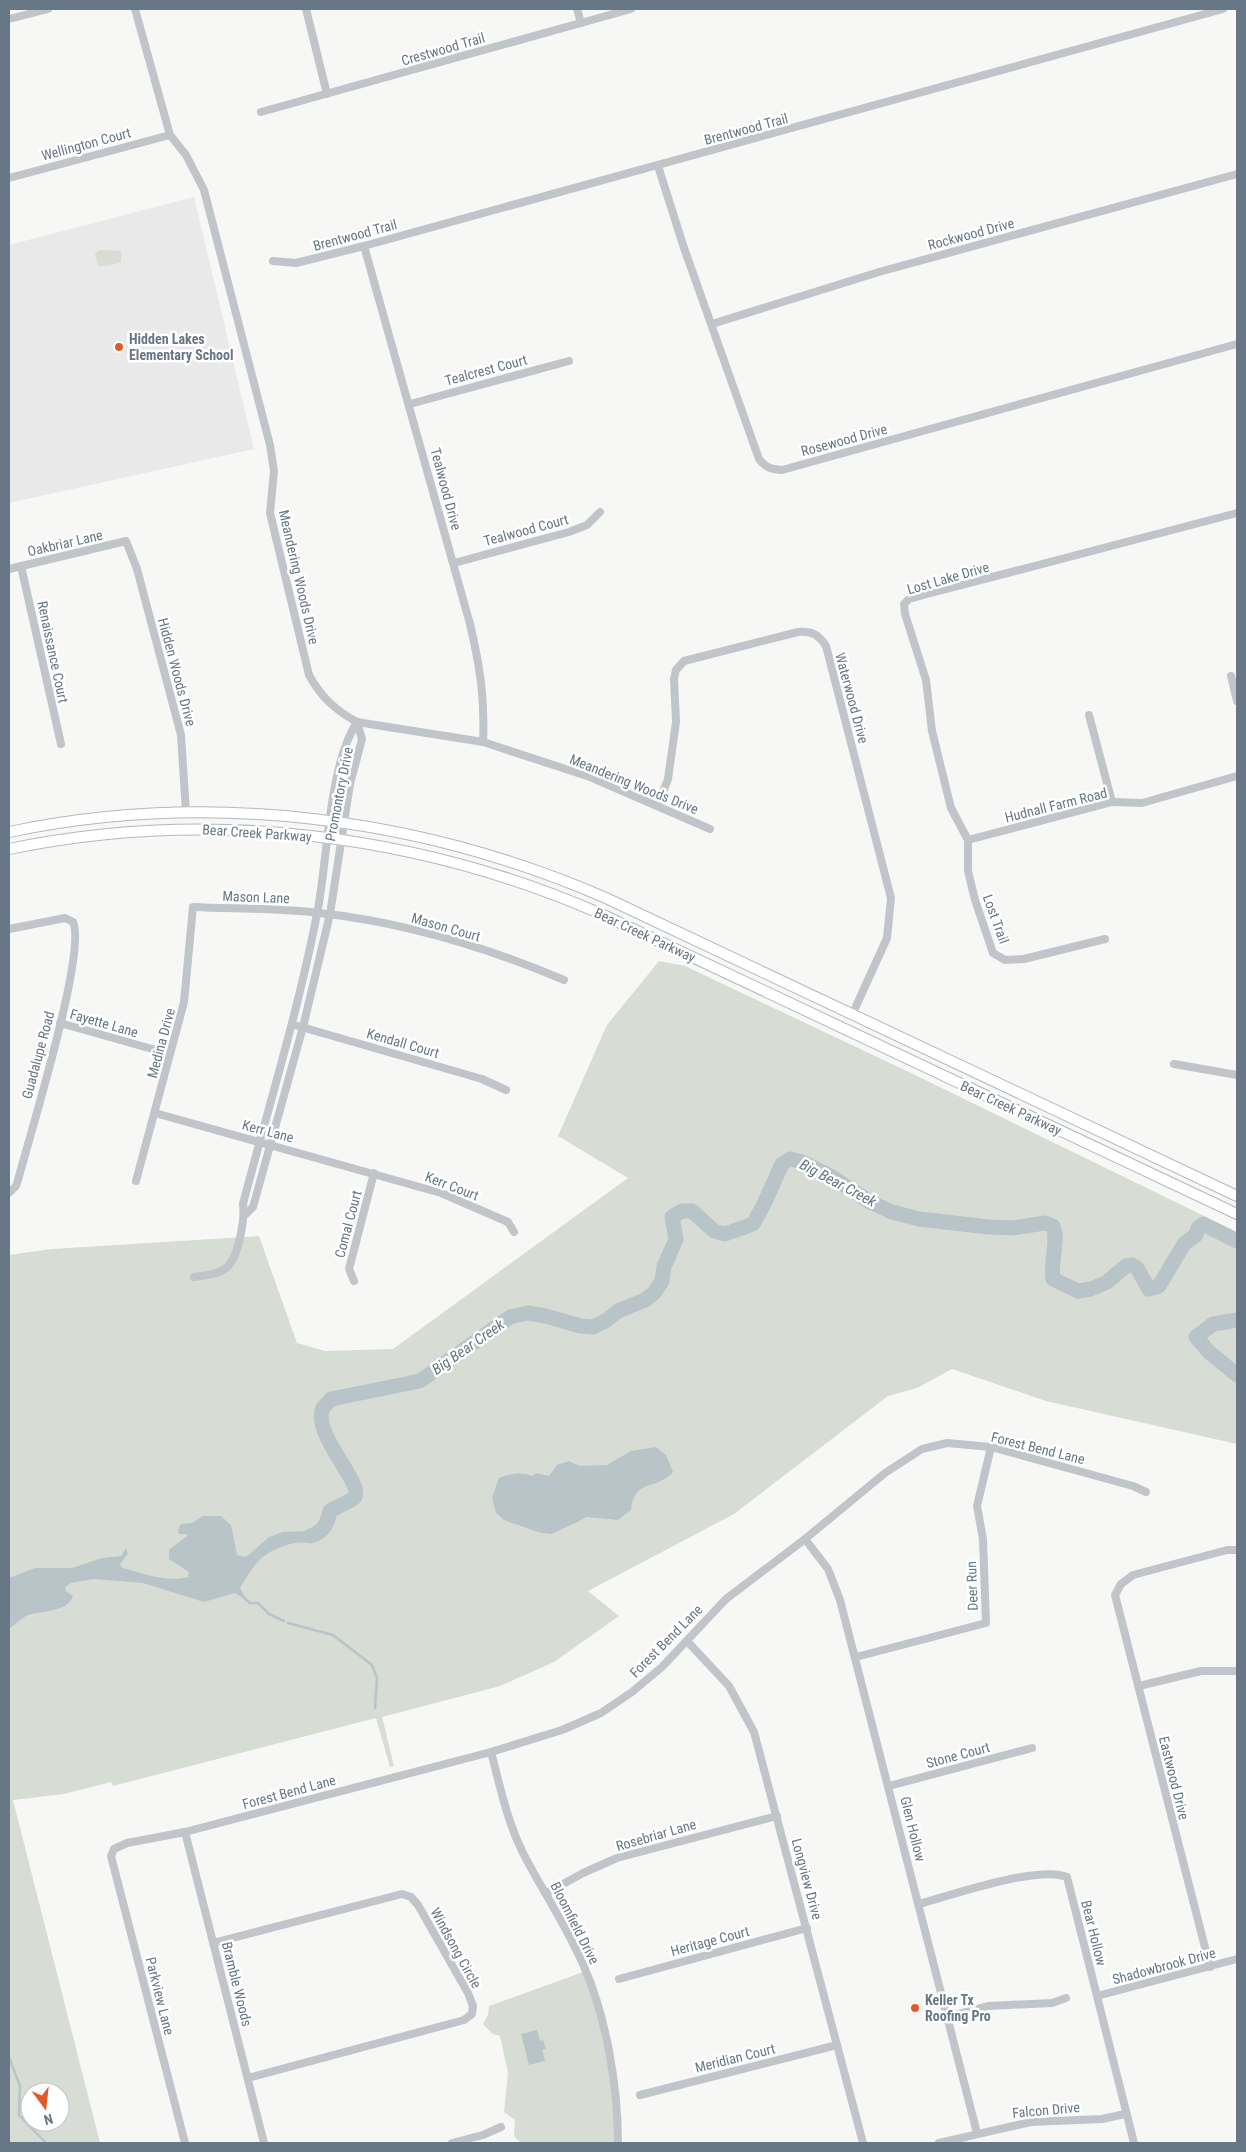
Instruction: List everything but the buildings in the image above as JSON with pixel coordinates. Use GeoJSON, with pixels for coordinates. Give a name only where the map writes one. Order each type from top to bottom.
{"type":"FeatureCollection","features":[{"type":"Feature","properties":{"kind":"main road","name":"Bear Creek Parkway"},"geometry":{"type":"LineString","coordinates":[[9,832],[100,818],[186,812],[262,814],[394,832],[459,847],[538,870],[606,898],[1237,1196]]}},
{"type":"Feature","properties":{"kind":"main road","name":"Bear Creek Parkway"},"geometry":{"type":"LineString","coordinates":[[9,849],[102,835],[187,829],[261,830],[342,840],[463,865],[532,885],[1237,1214]]}},
{"type":"Feature","properties":{"kind":"street"},"geometry":{"type":"LineString","coordinates":[[9,19],[48,9]]}},
{"type":"Feature","properties":{"kind":"street","name":"Meandering Woods Drive"},"geometry":{"type":"LineString","coordinates":[[135,9],[170,135],[186,155],[204,190],[268,436],[274,472],[270,513],[309,675],[320,695],[339,712],[357,722],[483,742],[590,777],[710,828]]}},
{"type":"Feature","properties":{"kind":"street"},"geometry":{"type":"LineString","coordinates":[[306,9],[327,94]]}},
{"type":"Feature","properties":{"kind":"street"},"geometry":{"type":"LineString","coordinates":[[577,9],[581,23]]}},
{"type":"Feature","properties":{"kind":"street","name":"Crestwood Trail"},"geometry":{"type":"LineString","coordinates":[[261,112],[631,9]]}},
{"type":"Feature","properties":{"kind":"street","name":"Brentwood Trail"},"geometry":{"type":"LineString","coordinates":[[273,261],[296,263],[364,246],[1223,9]]}},
{"type":"Feature","properties":{"kind":"street","name":"Wellington Court"},"geometry":{"type":"LineString","coordinates":[[9,178],[170,135]]}},
{"type":"Feature","properties":{"kind":"street","name":"Rosewood Drive"},"geometry":{"type":"LineString","coordinates":[[658,166],[684,248],[759,460],[764,466],[782,470],[1237,344]]}},
{"type":"Feature","properties":{"kind":"street","name":"Rockwood Drive"},"geometry":{"type":"LineString","coordinates":[[712,324],[879,272],[1237,174]]}},
{"type":"Feature","properties":{"kind":"street","name":"Tealwood Drive"},"geometry":{"type":"LineString","coordinates":[[364,246],[454,562],[481,674],[484,708],[483,742]]}},
{"type":"Feature","properties":{"kind":"street","name":"Tealcrest Court"},"geometry":{"type":"LineString","coordinates":[[410,404],[569,361]]}},
{"type":"Feature","properties":{"kind":"street","name":"Tealwood Court"},"geometry":{"type":"LineString","coordinates":[[454,562],[569,532],[587,525],[600,512]]}},
{"type":"Feature","properties":{"kind":"street","name":"Lost Lake Drive"},"geometry":{"type":"LineString","coordinates":[[968,840],[951,808],[932,731],[926,680],[905,614],[906,601],[1237,513]]}},
{"type":"Feature","properties":{"kind":"street","name":"Oakbriar Lane"},"geometry":{"type":"LineString","coordinates":[[9,569],[126,541]]}},
{"type":"Feature","properties":{"kind":"street","name":"Hidden Woods Drive"},"geometry":{"type":"LineString","coordinates":[[126,541],[137,570],[181,735],[186,812]]}},
{"type":"Feature","properties":{"kind":"street","name":"Renaissance Court"},"geometry":{"type":"LineString","coordinates":[[22,566],[61,744]]}},
{"type":"Feature","properties":{"kind":"street","name":"Waterwood Drive"},"geometry":{"type":"LineString","coordinates":[[658,805],[668,779],[676,722],[674,679],[676,670],[684,661],[798,632],[814,633],[820,637],[826,646],[891,898],[887,938],[852,1015]]}},
{"type":"Feature","properties":{"kind":"street"},"geometry":{"type":"LineString","coordinates":[[1231,676],[1237,701]]}},
{"type":"Feature","properties":{"kind":"street"},"geometry":{"type":"LineString","coordinates":[[1090,715],[1112,802]]}},
{"type":"Feature","properties":{"kind":"street","name":"Promontory Drive"},"geometry":{"type":"LineString","coordinates":[[194,1276],[212,1274],[228,1266],[235,1254],[245,1215],[242,1204],[291,1024],[317,912],[337,782],[349,735],[357,722]]}},
{"type":"Feature","properties":{"kind":"street","name":"Promontory Drive"},"geometry":{"type":"LineString","coordinates":[[245,1215],[253,1207],[302,1027],[330,914],[350,784],[362,739],[357,722]]}},
{"type":"Feature","properties":{"kind":"street","name":"Hudnall Farm Road"},"geometry":{"type":"LineString","coordinates":[[968,840],[1112,802],[1142,803],[1237,776]]}},
{"type":"Feature","properties":{"kind":"street"},"geometry":{"type":"LineString","coordinates":[[337,782],[350,784]]}},
{"type":"Feature","properties":{"kind":"street","name":"Lost Trail"},"geometry":{"type":"LineString","coordinates":[[968,840],[968,871],[985,934],[993,953],[1005,960],[1024,959],[1105,939]]}},
{"type":"Feature","properties":{"kind":"street"},"geometry":{"type":"LineString","coordinates":[[322,875],[336,876]]}},
{"type":"Feature","properties":{"kind":"street","name":"Mason Lane"},"geometry":{"type":"LineString","coordinates":[[193,907],[317,912]]}},
{"type":"Feature","properties":{"kind":"street","name":"Medina Drive"},"geometry":{"type":"LineString","coordinates":[[136,1181],[170,1054],[178,1031],[186,993],[193,907]]}},
{"type":"Feature","properties":{"kind":"street","name":"Mason Court"},"geometry":{"type":"LineString","coordinates":[[317,912],[376,922],[447,939],[528,965],[564,980]]}},
{"type":"Feature","properties":{"kind":"street","name":"Guadalupe Road"},"geometry":{"type":"LineString","coordinates":[[9,929],[60,918],[73,922],[76,936],[73,968],[60,1023],[18,1180],[10,1192]]}},
{"type":"Feature","properties":{"kind":"street","name":"Fayette Lane"},"geometry":{"type":"LineString","coordinates":[[60,1023],[170,1054]]}},
{"type":"Feature","properties":{"kind":"street","name":"Kendall Court"},"geometry":{"type":"LineString","coordinates":[[291,1024],[482,1078],[506,1090]]}},
{"type":"Feature","properties":{"kind":"street"},"geometry":{"type":"LineString","coordinates":[[1174,1064],[1237,1075]]}},
{"type":"Feature","properties":{"kind":"street","name":"Kerr Lane"},"geometry":{"type":"LineString","coordinates":[[155,1113],[374,1173]]}},
{"type":"Feature","properties":{"kind":"street","name":"Kerr Court"},"geometry":{"type":"LineString","coordinates":[[374,1173],[441,1193],[508,1222],[514,1232]]}},
{"type":"Feature","properties":{"kind":"street","name":"Comal Court"},"geometry":{"type":"LineString","coordinates":[[354,1281],[349,1269],[374,1173]]}},
{"type":"Feature","properties":{"kind":"street","name":"Forest Bend Lane"},"geometry":{"type":"LineString","coordinates":[[111,1856],[114,1849],[127,1843],[185,1832],[491,1752],[562,1730],[601,1713],[647,1680],[726,1599],[805,1539],[885,1473],[922,1449],[946,1443],[991,1447],[1133,1486],[1146,1492]]}},
{"type":"Feature","properties":{"kind":"street","name":"Deer Run"},"geometry":{"type":"LineString","coordinates":[[856,1656],[986,1623],[983,1539],[977,1506],[991,1447]]}},
{"type":"Feature","properties":{"kind":"street","name":"Glen Hollow"},"geometry":{"type":"LineString","coordinates":[[805,1539],[823,1561],[833,1580],[856,1656],[977,2133]]}},
{"type":"Feature","properties":{"kind":"street","name":"Eastwood Drive"},"geometry":{"type":"LineString","coordinates":[[1210,1967],[1115,1595],[1121,1584],[1133,1575],[1228,1550],[1237,1550]]}},
{"type":"Feature","properties":{"kind":"street","name":"Longview Drive"},"geometry":{"type":"LineString","coordinates":[[686,1641],[729,1686],[754,1732],[863,2143]]}},
{"type":"Feature","properties":{"kind":"street"},"geometry":{"type":"LineString","coordinates":[[1139,1686],[1201,1671],[1237,1671]]}},
{"type":"Feature","properties":{"kind":"street","name":"Stone Court"},"geometry":{"type":"LineString","coordinates":[[890,1786],[1032,1748]]}},
{"type":"Feature","properties":{"kind":"street","name":"Bloomfield Drive"},"geometry":{"type":"LineString","coordinates":[[491,1752],[507,1817],[523,1853],[578,1952],[591,1986],[610,2060],[615,2093],[618,2143]]}},
{"type":"Feature","properties":{"kind":"street","name":"Rosebriar Lane"},"geometry":{"type":"LineString","coordinates":[[546,1893],[582,1873],[617,1858],[777,1816]]}},
{"type":"Feature","properties":{"kind":"street","name":"Bramble Woods"},"geometry":{"type":"LineString","coordinates":[[185,1832],[264,2143]]}},
{"type":"Feature","properties":{"kind":"street","name":"Parkview Lane"},"geometry":{"type":"LineString","coordinates":[[111,1856],[185,2143]]}},
{"type":"Feature","properties":{"kind":"street","name":"Bear Hollow"},"geometry":{"type":"LineString","coordinates":[[919,1904],[1022,1877],[1058,1873],[1067,1877],[1134,2143]]}},
{"type":"Feature","properties":{"kind":"street","name":"Windsong Circle"},"geometry":{"type":"LineString","coordinates":[[214,1943],[402,1894],[411,1897],[418,1905],[468,1993],[473,2006],[472,2014],[456,2022],[248,2078]]}},
{"type":"Feature","properties":{"kind":"street","name":"Heritage Court"},"geometry":{"type":"LineString","coordinates":[[619,1979],[807,1928]]}},
{"type":"Feature","properties":{"kind":"street","name":"Shadowbrook Drive"},"geometry":{"type":"LineString","coordinates":[[1097,1996],[1237,1959]]}},
{"type":"Feature","properties":{"kind":"street"},"geometry":{"type":"LineString","coordinates":[[947,2017],[988,2006],[1052,2003],[1066,1998]]}},
{"type":"Feature","properties":{"kind":"street","name":"Meridian Court"},"geometry":{"type":"LineString","coordinates":[[640,2095],[837,2045]]}},
{"type":"Feature","properties":{"kind":"street","name":"Falcon Drive"},"geometry":{"type":"LineString","coordinates":[[940,2143],[977,2133],[1032,2122],[1102,2119],[1126,2114]]}},
{"type":"Feature","properties":{"kind":"street"},"geometry":{"type":"LineString","coordinates":[[452,2143],[484,2135],[500,2127]]}},
{"type":"Feature","properties":{"kind":"shaded area","name":"Hidden Lakes Elementary School"},"geometry":{"type":"Polygon","coordinates":[[[194,197],[254,449],[9,503],[9,245],[194,197]]]}},
{"type":"Feature","properties":{"kind":"shaded area"},"geometry":{"type":"Polygon","coordinates":[[[99,250],[121,251],[121,262],[107,266],[98,266],[95,254],[99,250]]]}},
{"type":"Feature","properties":{"kind":"shaded area"},"geometry":{"type":"Polygon","coordinates":[[[659,961],[685,966],[911,1073],[1237,1232],[1237,1444],[1046,1401],[952,1369],[917,1388],[888,1396],[734,1514],[588,1591],[619,1616],[554,1662],[500,1686],[382,1717],[394,1766],[390,1767],[376,1718],[113,1786],[111,1782],[64,1794],[13,1800],[100,2143],[9,2143],[9,1255],[52,1249],[259,1236],[297,1343],[325,1351],[393,1349],[628,1178],[558,1136],[607,1025],[659,961]]]}},
{"type":"Feature","properties":{"kind":"shaded area"},"geometry":{"type":"Polygon","coordinates":[[[656,1447],[666,1455],[673,1472],[666,1478],[636,1493],[631,1510],[618,1520],[587,1517],[552,1534],[541,1533],[504,1520],[496,1513],[492,1498],[499,1478],[520,1473],[532,1476],[536,1473],[549,1476],[557,1465],[569,1461],[580,1466],[607,1465],[631,1451],[656,1447]]]}},
{"type":"Feature","properties":{"kind":"shaded area"},"geometry":{"type":"Polygon","coordinates":[[[203,1516],[221,1516],[231,1525],[237,1555],[246,1557],[269,1537],[283,1532],[309,1531],[326,1525],[329,1532],[314,1542],[290,1544],[265,1555],[255,1565],[240,1588],[245,1597],[243,1598],[235,1593],[204,1602],[143,1583],[93,1579],[71,1583],[65,1587],[66,1591],[73,1596],[66,1605],[54,1610],[28,1615],[9,1629],[9,1578],[35,1568],[72,1568],[102,1558],[121,1556],[126,1548],[128,1554],[120,1564],[122,1568],[163,1578],[180,1579],[188,1577],[189,1572],[169,1559],[169,1550],[187,1536],[187,1534],[179,1534],[178,1529],[181,1524],[192,1523],[203,1516]]]}},
{"type":"Feature","properties":{"kind":"shaded area"},"geometry":{"type":"Polygon","coordinates":[[[586,1971],[610,2060],[618,2143],[521,2143],[514,2136],[515,2120],[504,2112],[508,2073],[500,2036],[493,2034],[483,2024],[488,2015],[489,2006],[586,1971]]]}},
{"type":"Feature","properties":{"kind":"shaded area"},"geometry":{"type":"Polygon","coordinates":[[[537,2030],[540,2041],[543,2040],[546,2049],[542,2050],[545,2061],[529,2065],[521,2034],[537,2030]]]}},
{"type":"Feature","properties":{"kind":"waterway","name":"Big Bear Creek"},"geometry":{"type":"LineString","coordinates":[[310,1536],[315,1535],[324,1527],[330,1511],[354,1498],[356,1491],[353,1482],[324,1431],[321,1419],[323,1408],[331,1399],[420,1381],[510,1317],[528,1313],[580,1326],[593,1327],[607,1320],[618,1311],[645,1300],[654,1293],[662,1281],[664,1267],[676,1239],[672,1217],[682,1211],[692,1211],[714,1231],[725,1234],[753,1224],[782,1164],[790,1159],[802,1162],[832,1177],[870,1202],[892,1212],[919,1219],[989,1227],[1013,1228],[1045,1223],[1053,1226],[1055,1232],[1053,1279],[1078,1291],[1091,1289],[1107,1282],[1126,1266],[1132,1265],[1137,1268],[1149,1289],[1159,1286],[1184,1244],[1196,1235],[1198,1228],[1203,1224],[1237,1241]]}},
{"type":"Feature","properties":{"kind":"waterway","name":"Big Bear Creek"},"geometry":{"type":"LineString","coordinates":[[1237,1320],[1213,1324],[1196,1337],[1209,1352],[1237,1375]]}},
{"type":"Feature","properties":{"kind":"waterway"},"geometry":{"type":"LineString","coordinates":[[242,1596],[250,1603],[258,1603],[269,1614],[284,1621]]}},
{"type":"Feature","properties":{"kind":"waterway"},"geometry":{"type":"LineString","coordinates":[[288,1623],[333,1635],[372,1665],[377,1678],[375,1708]]}},
{"type":"Feature","properties":{"kind":"waterway"},"geometry":{"type":"LineString","coordinates":[[9,2057],[20,2086],[19,2115],[46,2143]]}},
{"type":"Feature","properties":{"kind":"place","name":"Hidden Lakes Elementary School"},"geometry":{"type":"Point","coordinates":[119,347]}},
{"type":"Feature","properties":{"kind":"place","name":"Keller Tx Roofing Pro"},"geometry":{"type":"Point","coordinates":[915,2008]}}]}
